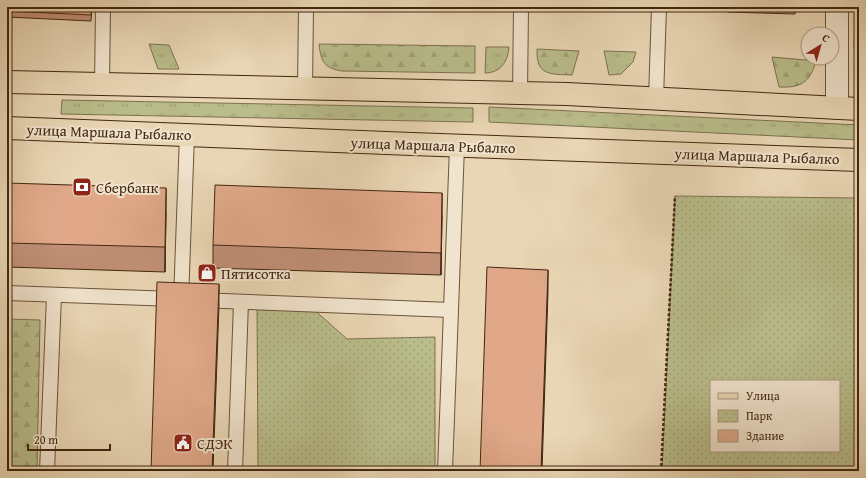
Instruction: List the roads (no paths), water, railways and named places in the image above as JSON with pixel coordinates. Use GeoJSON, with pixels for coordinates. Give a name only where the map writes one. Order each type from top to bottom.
{"type":"FeatureCollection","features":[{"type":"Feature","properties":{"kind":"main road"},"geometry":{"type":"LineString","coordinates":[[7,89],[17,83],[567,94],[859,109]]}},
{"type":"Feature","properties":{"kind":"main road"},"geometry":{"type":"LineString","coordinates":[[7,119],[10,122],[30,129]]}},
{"type":"Feature","properties":{"kind":"main road","name":"улица Маршала Рыбалко"},"geometry":{"type":"LineString","coordinates":[[7,128],[859,160]]}},
{"type":"Feature","properties":{"kind":"street"},"geometry":{"type":"LineString","coordinates":[[836,7],[838,108]]}},
{"type":"Feature","properties":{"kind":"lane"},"geometry":{"type":"LineString","coordinates":[[102,85],[103,7]]}},
{"type":"Feature","properties":{"kind":"lane"},"geometry":{"type":"LineString","coordinates":[[305,89],[306,7]]}},
{"type":"Feature","properties":{"kind":"lane"},"geometry":{"type":"LineString","coordinates":[[520,93],[521,7]]}},
{"type":"Feature","properties":{"kind":"lane"},"geometry":{"type":"LineString","coordinates":[[656,99],[659,7]]}},
{"type":"Feature","properties":{"kind":"lane"},"geometry":{"type":"LineString","coordinates":[[181,300],[188,135]]}},
{"type":"Feature","properties":{"kind":"lane"},"geometry":{"type":"LineString","coordinates":[[445,471],[457,146]]}},
{"type":"Feature","properties":{"kind":"lane"},"geometry":{"type":"LineString","coordinates":[[7,293],[451,310]]}},
{"type":"Feature","properties":{"kind":"lane"},"geometry":{"type":"LineString","coordinates":[[47,471],[54,295]]}},
{"type":"Feature","properties":{"kind":"lane"},"geometry":{"type":"LineString","coordinates":[[235,471],[241,302]]}},
{"type":"Feature","properties":{"kind":"place","name":"Сбербанк"},"geometry":{"type":"Point","coordinates":[82,187]}},
{"type":"Feature","properties":{"kind":"place","name":"Пятисотка"},"geometry":{"type":"Point","coordinates":[207,273]}},
{"type":"Feature","properties":{"kind":"place","name":"СДЭК"},"geometry":{"type":"Point","coordinates":[183,443]}}]}
